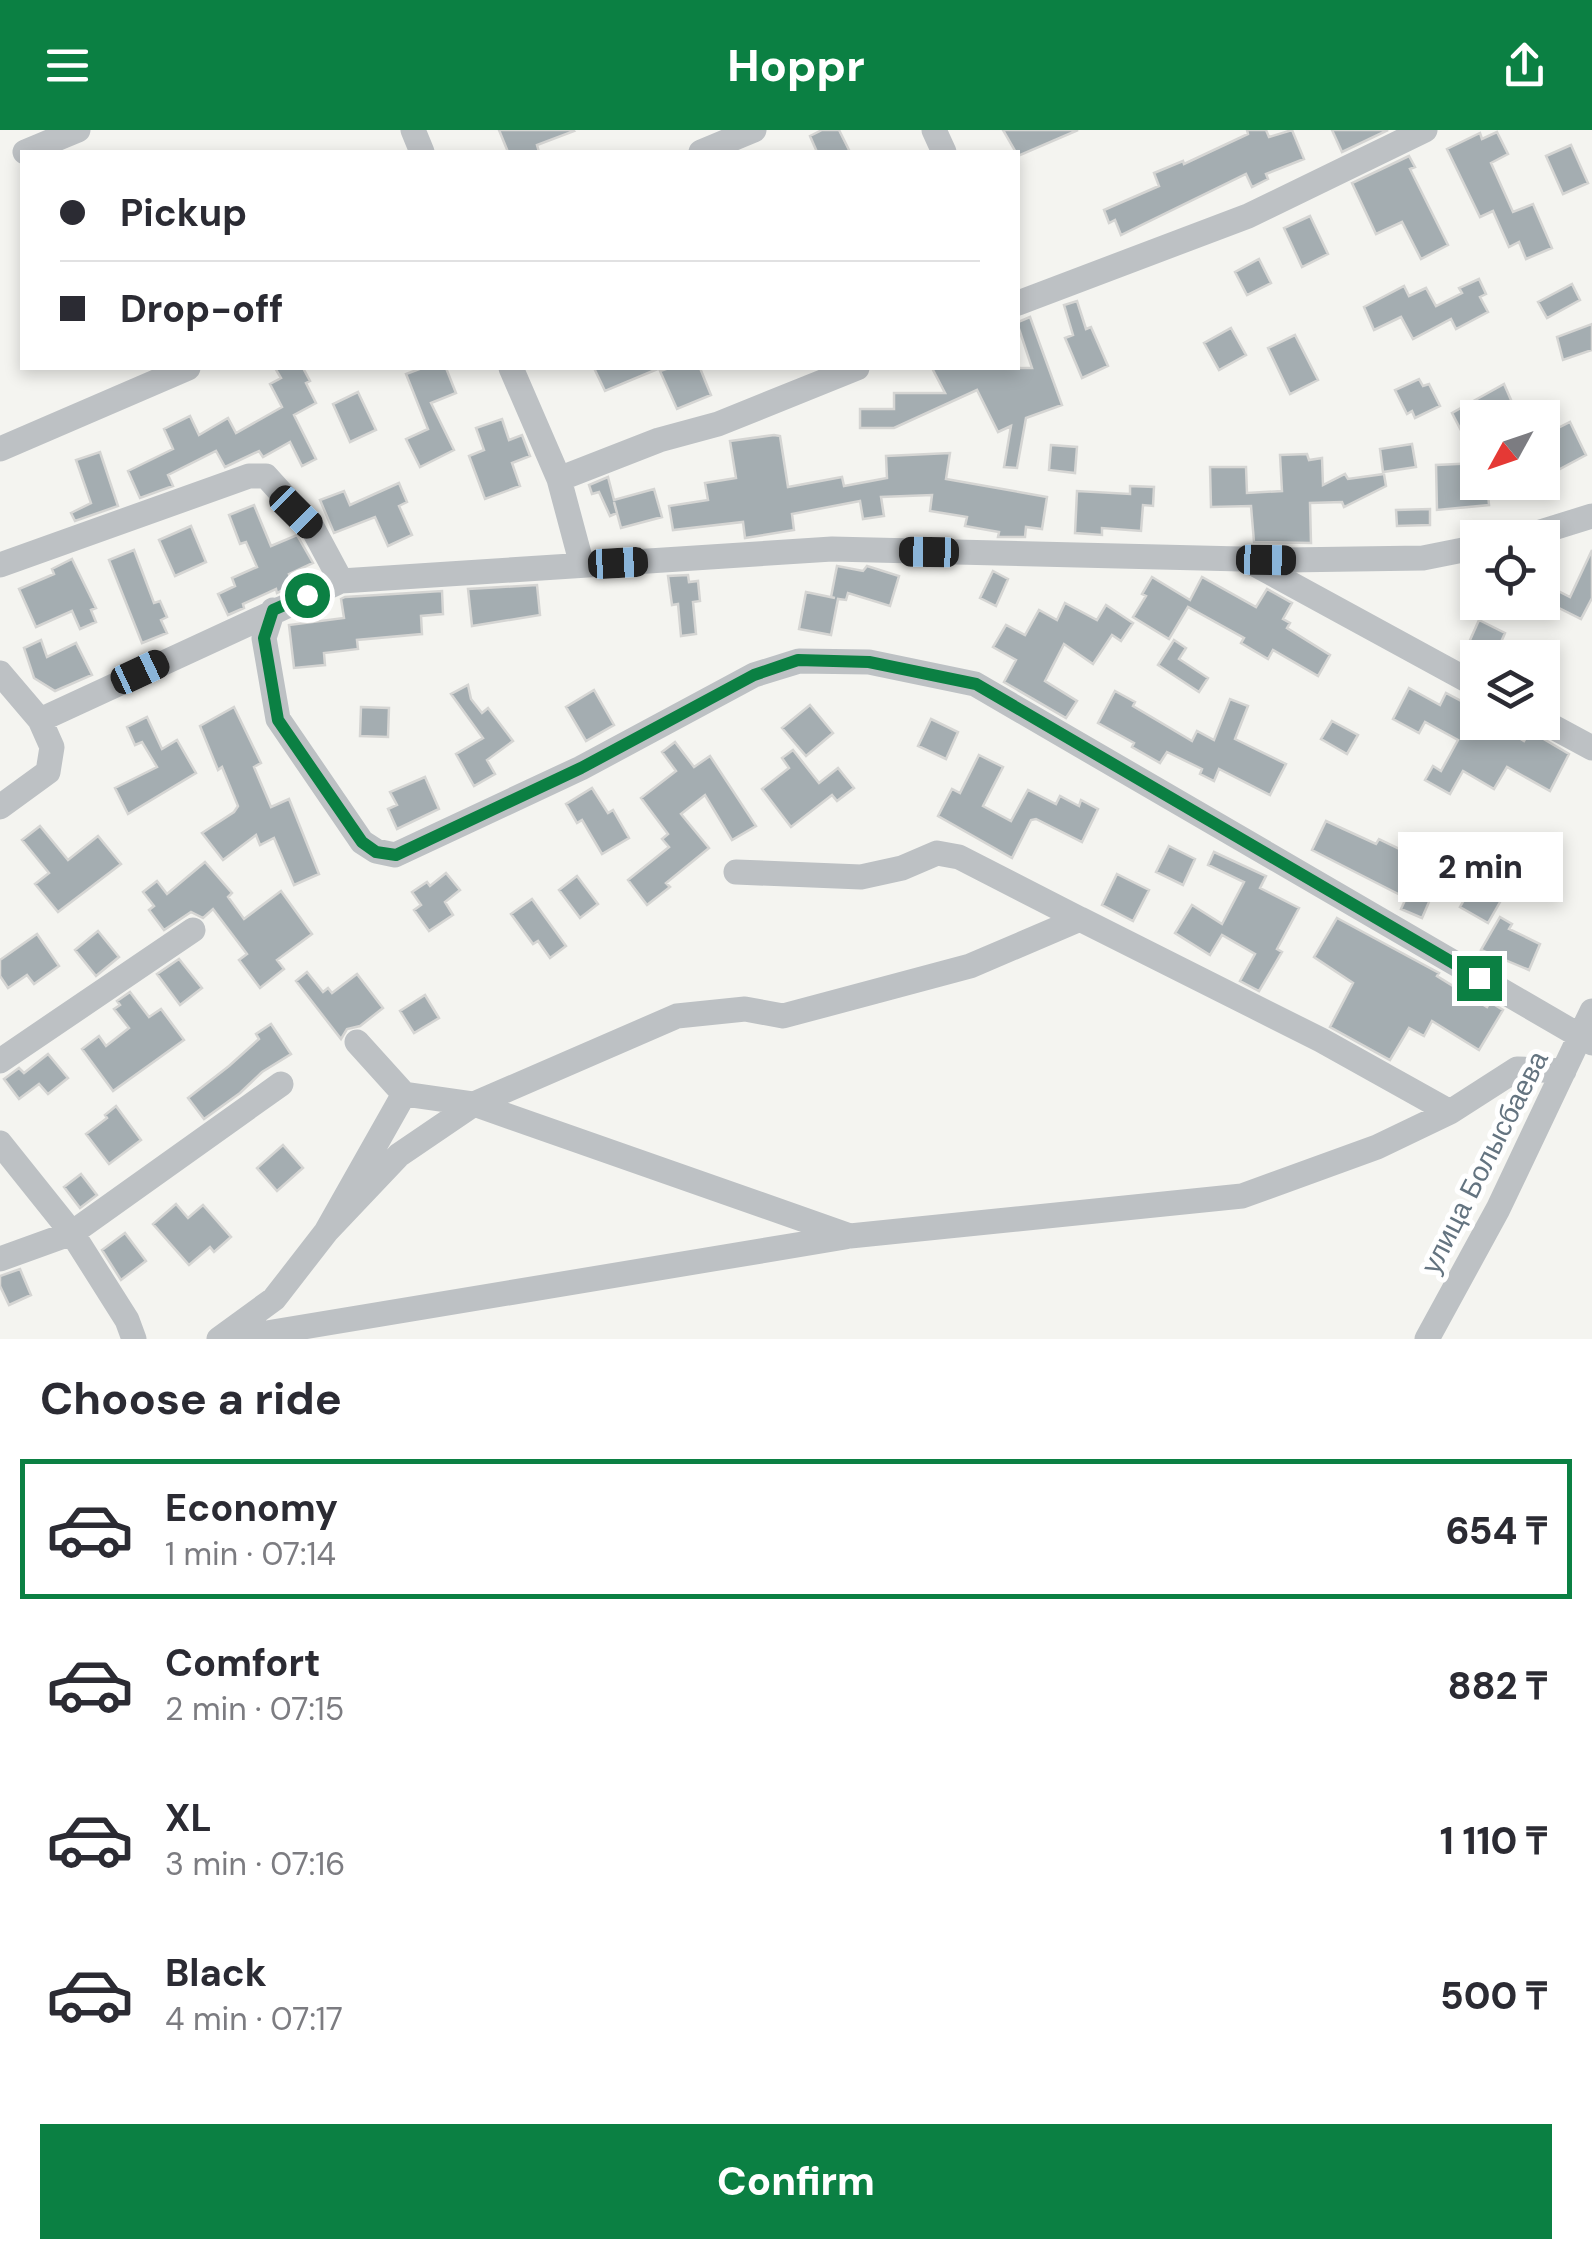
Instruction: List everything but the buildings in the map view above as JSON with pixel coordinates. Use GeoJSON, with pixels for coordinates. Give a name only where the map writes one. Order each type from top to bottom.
{"type":"FeatureCollection","features":[{"type":"Feature","properties":{"kind":"street"},"geometry":{"type":"LineString","coordinates":[[31,150],[78,130]]}},
{"type":"Feature","properties":{"kind":"street"},"geometry":{"type":"LineString","coordinates":[[706,150],[754,130]]}},
{"type":"Feature","properties":{"kind":"street"},"geometry":{"type":"LineString","coordinates":[[1020,302],[1248,216],[1425,130]]}},
{"type":"Feature","properties":{"kind":"street"},"geometry":{"type":"LineString","coordinates":[[0,448],[183,370]]}},
{"type":"Feature","properties":{"kind":"street"},"geometry":{"type":"LineString","coordinates":[[512,370],[559,479],[582,565]]}},
{"type":"Feature","properties":{"kind":"street"},"geometry":{"type":"LineString","coordinates":[[559,479],[659,440],[718,424],[852,370]]}},
{"type":"Feature","properties":{"kind":"street"},"geometry":{"type":"LineString","coordinates":[[0,565],[248,476],[266,476],[312,528],[341,580]]}},
{"type":"Feature","properties":{"kind":"street"},"geometry":{"type":"LineString","coordinates":[[1560,526],[1592,516]]}},
{"type":"Feature","properties":{"kind":"street"},"geometry":{"type":"LineString","coordinates":[[40,720],[341,580],[832,549],[1246,559],[1423,558],[1460,551]]}},
{"type":"Feature","properties":{"kind":"street"},"geometry":{"type":"LineString","coordinates":[[1246,559],[1460,676]]}},
{"type":"Feature","properties":{"kind":"street"},"geometry":{"type":"LineString","coordinates":[[273,610],[264,638],[278,720],[362,842],[376,852],[396,855],[514,800],[754,675],[798,660],[869,662],[976,684],[1586,1040]]}},
{"type":"Feature","properties":{"kind":"street"},"geometry":{"type":"LineString","coordinates":[[0,673],[40,720],[52,747],[48,772],[0,807]]}},
{"type":"Feature","properties":{"kind":"street"},"geometry":{"type":"LineString","coordinates":[[1560,731],[1592,748]]}},
{"type":"Feature","properties":{"kind":"street"},"geometry":{"type":"LineString","coordinates":[[736,872],[862,876],[902,868],[937,853],[959,857],[1321,1040],[1450,1112]]}},
{"type":"Feature","properties":{"kind":"street"},"geometry":{"type":"LineString","coordinates":[[219,1339],[274,1299],[326,1232],[398,1156],[474,1104],[678,1016],[744,1009],[783,1016],[970,966],[1080,919]]}},
{"type":"Feature","properties":{"kind":"street"},"geometry":{"type":"LineString","coordinates":[[0,1060],[193,930]]}},
{"type":"Feature","properties":{"kind":"street","name":"улица Болысбаева"},"geometry":{"type":"LineString","coordinates":[[1427,1339],[1498,1209],[1564,1070],[1586,1040],[1592,1011]]}},
{"type":"Feature","properties":{"kind":"street"},"geometry":{"type":"LineString","coordinates":[[356,1042],[404,1094],[474,1104],[850,1236]]}},
{"type":"Feature","properties":{"kind":"street"},"geometry":{"type":"LineString","coordinates":[[231,1339],[850,1236],[1242,1196],[1378,1147],[1450,1112],[1517,1068],[1564,1070]]}},
{"type":"Feature","properties":{"kind":"street"},"geometry":{"type":"LineString","coordinates":[[0,1259],[72,1234],[281,1084]]}},
{"type":"Feature","properties":{"kind":"street"},"geometry":{"type":"LineString","coordinates":[[326,1232],[404,1094]]}},
{"type":"Feature","properties":{"kind":"street"},"geometry":{"type":"LineString","coordinates":[[0,1143],[72,1234],[128,1320],[134,1339]]}},
{"type":"Feature","properties":{"kind":"route"},"geometry":{"type":"LineString","coordinates":[[307,595],[273,610],[264,638],[278,720],[362,842],[376,852],[396,855],[581,768],[754,675],[798,660],[869,662],[976,684],[1479,978]]}}]}
